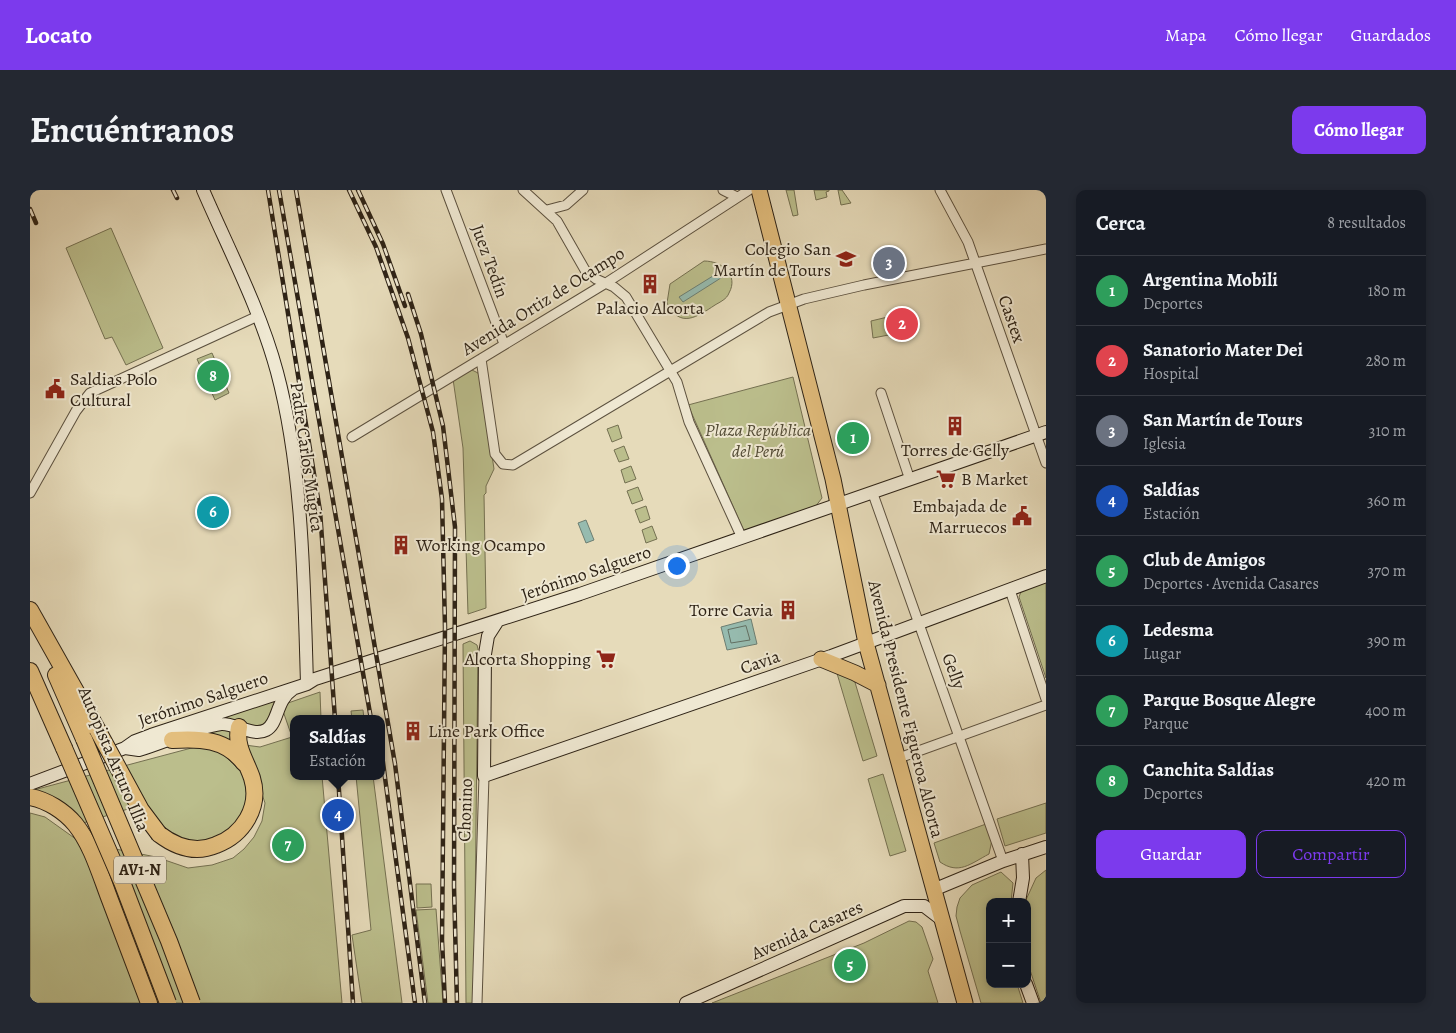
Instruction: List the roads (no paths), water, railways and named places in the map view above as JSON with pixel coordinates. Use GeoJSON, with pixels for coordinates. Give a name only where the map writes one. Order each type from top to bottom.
{"type":"FeatureCollection","features":[{"type":"Feature","properties":{"kind":"highway"},"geometry":{"type":"LineString","coordinates":[[30,610],[90,734],[159,834],[174,844],[195,849],[213,846],[232,836],[246,822],[253,806],[254,788],[238,743],[239,727]]}},
{"type":"Feature","properties":{"kind":"highway","name":"Autopista Arturo Illia"},"geometry":{"type":"LineString","coordinates":[[30,616],[90,734],[192,1003]]}},
{"type":"Feature","properties":{"kind":"highway","name":"AV1-N"},"geometry":{"type":"LineString","coordinates":[[30,671],[122,882],[168,1003]]}},
{"type":"Feature","properties":{"kind":"highway"},"geometry":{"type":"LineString","coordinates":[[172,740],[202,739],[214,741],[234,752],[247,767]]}},
{"type":"Feature","properties":{"kind":"highway"},"geometry":{"type":"LineString","coordinates":[[30,797],[44,801],[59,809],[79,831],[102,877],[149,1003]]}},
{"type":"Feature","properties":{"kind":"main road","name":"Avenida Presidente Figueroa Alcorta"},"geometry":{"type":"LineString","coordinates":[[759,190],[838,504],[866,643],[899,758],[964,1003]]}},
{"type":"Feature","properties":{"kind":"main road"},"geometry":{"type":"LineString","coordinates":[[821,659],[855,672],[878,685]]}},
{"type":"Feature","properties":{"kind":"street","name":"Padre Carlos Mugica"},"geometry":{"type":"LineString","coordinates":[[203,190],[258,316],[277,372],[294,466],[303,572],[307,684]]}},
{"type":"Feature","properties":{"kind":"street","name":"Juez Tedín"},"geometry":{"type":"LineString","coordinates":[[446,190],[504,344]]}},
{"type":"Feature","properties":{"kind":"street"},"geometry":{"type":"LineString","coordinates":[[523,190],[531,199],[547,210],[559,224],[582,267],[592,276],[626,297],[672,372],[689,422],[742,538]]}},
{"type":"Feature","properties":{"kind":"street"},"geometry":{"type":"LineString","coordinates":[[547,210],[566,205],[583,190]]}},
{"type":"Feature","properties":{"kind":"street"},"geometry":{"type":"LineString","coordinates":[[722,190],[737,197]]}},
{"type":"Feature","properties":{"kind":"street","name":"Avenida Ortiz de Ocampo"},"geometry":{"type":"LineString","coordinates":[[352,437],[606,283],[749,190]]}},
{"type":"Feature","properties":{"kind":"street","name":"Castex"},"geometry":{"type":"LineString","coordinates":[[940,190],[968,242],[1041,434],[1046,463]]}},
{"type":"Feature","properties":{"kind":"street"},"geometry":{"type":"LineString","coordinates":[[481,359],[495,454],[503,464],[516,464],[769,312],[788,304],[975,262],[1046,249]]}},
{"type":"Feature","properties":{"kind":"street"},"geometry":{"type":"LineString","coordinates":[[30,494],[76,411],[90,393],[258,316]]}},
{"type":"Feature","properties":{"kind":"street"},"geometry":{"type":"LineString","coordinates":[[881,393],[910,480]]}},
{"type":"Feature","properties":{"kind":"street","name":"Jerónimo Salguero"},"geometry":{"type":"LineString","coordinates":[[30,784],[125,748],[135,741],[151,735],[307,684],[349,668],[497,622],[838,504],[873,494],[1041,434]]}},
{"type":"Feature","properties":{"kind":"street","name":"Gelly"},"geometry":{"type":"LineString","coordinates":[[873,494],[1003,860]]}},
{"type":"Feature","properties":{"kind":"street","name":"Cavia"},"geometry":{"type":"LineString","coordinates":[[484,776],[920,624],[1046,576]]}},
{"type":"Feature","properties":{"kind":"street"},"geometry":{"type":"LineString","coordinates":[[1010,590],[1046,699]]}},
{"type":"Feature","properties":{"kind":"street","name":"Chonino"},"geometry":{"type":"LineString","coordinates":[[477,1003],[484,776],[485,654],[488,636],[497,622]]}},
{"type":"Feature","properties":{"kind":"street","name":"Jerónimo Salguero"},"geometry":{"type":"LineString","coordinates":[[307,684],[325,682],[466,637],[480,643],[485,654]]}},
{"type":"Feature","properties":{"kind":"street","name":"Jerónimo Salguero"},"geometry":{"type":"LineString","coordinates":[[125,748],[139,750],[220,724],[254,731],[266,730],[273,723],[281,700],[294,688]]}},
{"type":"Feature","properties":{"kind":"street"},"geometry":{"type":"LineString","coordinates":[[239,727],[245,710],[253,701],[262,702],[275,714]]}},
{"type":"Feature","properties":{"kind":"street"},"geometry":{"type":"LineString","coordinates":[[899,758],[1046,704]]}},
{"type":"Feature","properties":{"kind":"street","name":"Jerónimo Salguero"},"geometry":{"type":"LineString","coordinates":[[30,778],[44,778]]}},
{"type":"Feature","properties":{"kind":"street"},"geometry":{"type":"LineString","coordinates":[[933,890],[1003,860],[1046,847]]}},
{"type":"Feature","properties":{"kind":"street"},"geometry":{"type":"LineString","coordinates":[[1020,898],[1022,854]]}},
{"type":"Feature","properties":{"kind":"street","name":"Avenida Casares"},"geometry":{"type":"LineString","coordinates":[[686,1003],[904,906],[924,906],[941,919]]}},
{"type":"Feature","properties":{"kind":"street"},"geometry":{"type":"LineString","coordinates":[[1027,988],[1033,1003]]}},
{"type":"Feature","properties":{"kind":"water"},"geometry":{"type":"Polygon","coordinates":[[[721,271],[724,276],[683,302],[679,297],[721,271]]]}},
{"type":"Feature","properties":{"kind":"water"},"geometry":{"type":"Polygon","coordinates":[[[586,520],[594,540],[586,543],[578,523],[586,520]]]}},
{"type":"Feature","properties":{"kind":"water"},"geometry":{"type":"Polygon","coordinates":[[[751,619],[757,644],[727,650],[721,627],[751,619]]]}},
{"type":"Feature","properties":{"kind":"railway"},"geometry":{"type":"LineString","coordinates":[[173,190],[177,198]]}},
{"type":"Feature","properties":{"kind":"railway"},"geometry":{"type":"LineString","coordinates":[[268,190],[320,511],[335,715]]}},
{"type":"Feature","properties":{"kind":"railway"},"geometry":{"type":"LineString","coordinates":[[279,190],[370,715]]}},
{"type":"Feature","properties":{"kind":"railway"},"geometry":{"type":"LineString","coordinates":[[296,190],[395,764],[425,1003]]}},
{"type":"Feature","properties":{"kind":"railway"},"geometry":{"type":"LineString","coordinates":[[349,190],[376,247],[408,338],[433,432],[442,499],[445,627],[442,940],[445,1003]]}},
{"type":"Feature","properties":{"kind":"railway"},"geometry":{"type":"LineString","coordinates":[[358,190],[383,244],[405,306]]}},
{"type":"Feature","properties":{"kind":"railway"},"geometry":{"type":"LineString","coordinates":[[30,209],[36,223]]}},
{"type":"Feature","properties":{"kind":"railway"},"geometry":{"type":"LineString","coordinates":[[408,294],[421,334],[443,426],[455,527],[454,886],[457,1003]]}},
{"type":"Feature","properties":{"kind":"railway"},"geometry":{"type":"LineString","coordinates":[[385,778],[415,1003]]}},
{"type":"Feature","properties":{"kind":"railway"},"geometry":{"type":"LineString","coordinates":[[338,780],[353,1003]]}},
{"type":"Feature","properties":{"kind":"place","name":"Colegio San Martín de Tours"},"geometry":{"type":"Point","coordinates":[846,259]}},
{"type":"Feature","properties":{"kind":"place","name":"San Martín de Tours"},"geometry":{"type":"Point","coordinates":[889,263]}},
{"type":"Feature","properties":{"kind":"place","name":"Palacio Alcorta"},"geometry":{"type":"Point","coordinates":[650,284]}},
{"type":"Feature","properties":{"kind":"place","name":"Sanatorio Mater Dei"},"geometry":{"type":"Point","coordinates":[902,324]}},
{"type":"Feature","properties":{"kind":"place","name":"Canchita Saldias"},"geometry":{"type":"Point","coordinates":[213,376]}},
{"type":"Feature","properties":{"kind":"place","name":"Saldias Polo Cultural"},"geometry":{"type":"Point","coordinates":[55,389]}},
{"type":"Feature","properties":{"kind":"place","name":"Torres de Gelly"},"geometry":{"type":"Point","coordinates":[955,426]}},
{"type":"Feature","properties":{"kind":"place","name":"Argentina Mobili"},"geometry":{"type":"Point","coordinates":[853,438]}},
{"type":"Feature","properties":{"kind":"place","name":"B Market"},"geometry":{"type":"Point","coordinates":[946,479]}},
{"type":"Feature","properties":{"kind":"place","name":"Ledesma"},"geometry":{"type":"Point","coordinates":[213,512]}},
{"type":"Feature","properties":{"kind":"place","name":"Embajada de Marruecos"},"geometry":{"type":"Point","coordinates":[1022,516]}},
{"type":"Feature","properties":{"kind":"place","name":"Working Ocampo"},"geometry":{"type":"Point","coordinates":[401,545]}},
{"type":"Feature","properties":{"kind":"place","name":"Torre Cavia"},"geometry":{"type":"Point","coordinates":[788,610]}},
{"type":"Feature","properties":{"kind":"place","name":"Alcorta Shopping"},"geometry":{"type":"Point","coordinates":[606,659]}},
{"type":"Feature","properties":{"kind":"place","name":"Line Park Office"},"geometry":{"type":"Point","coordinates":[413,731]}},
{"type":"Feature","properties":{"kind":"place","name":"Saldías"},"geometry":{"type":"Point","coordinates":[338,815]}},
{"type":"Feature","properties":{"kind":"place","name":"Parque Bosque Alegre"},"geometry":{"type":"Point","coordinates":[288,845]}},
{"type":"Feature","properties":{"kind":"place","name":"Club de Amigos"},"geometry":{"type":"Point","coordinates":[850,965]}},
{"type":"Feature","properties":{"kind":"park label","name":"Plaza República del Perú"},"geometry":{"type":"Point","coordinates":[758,440]}}]}
